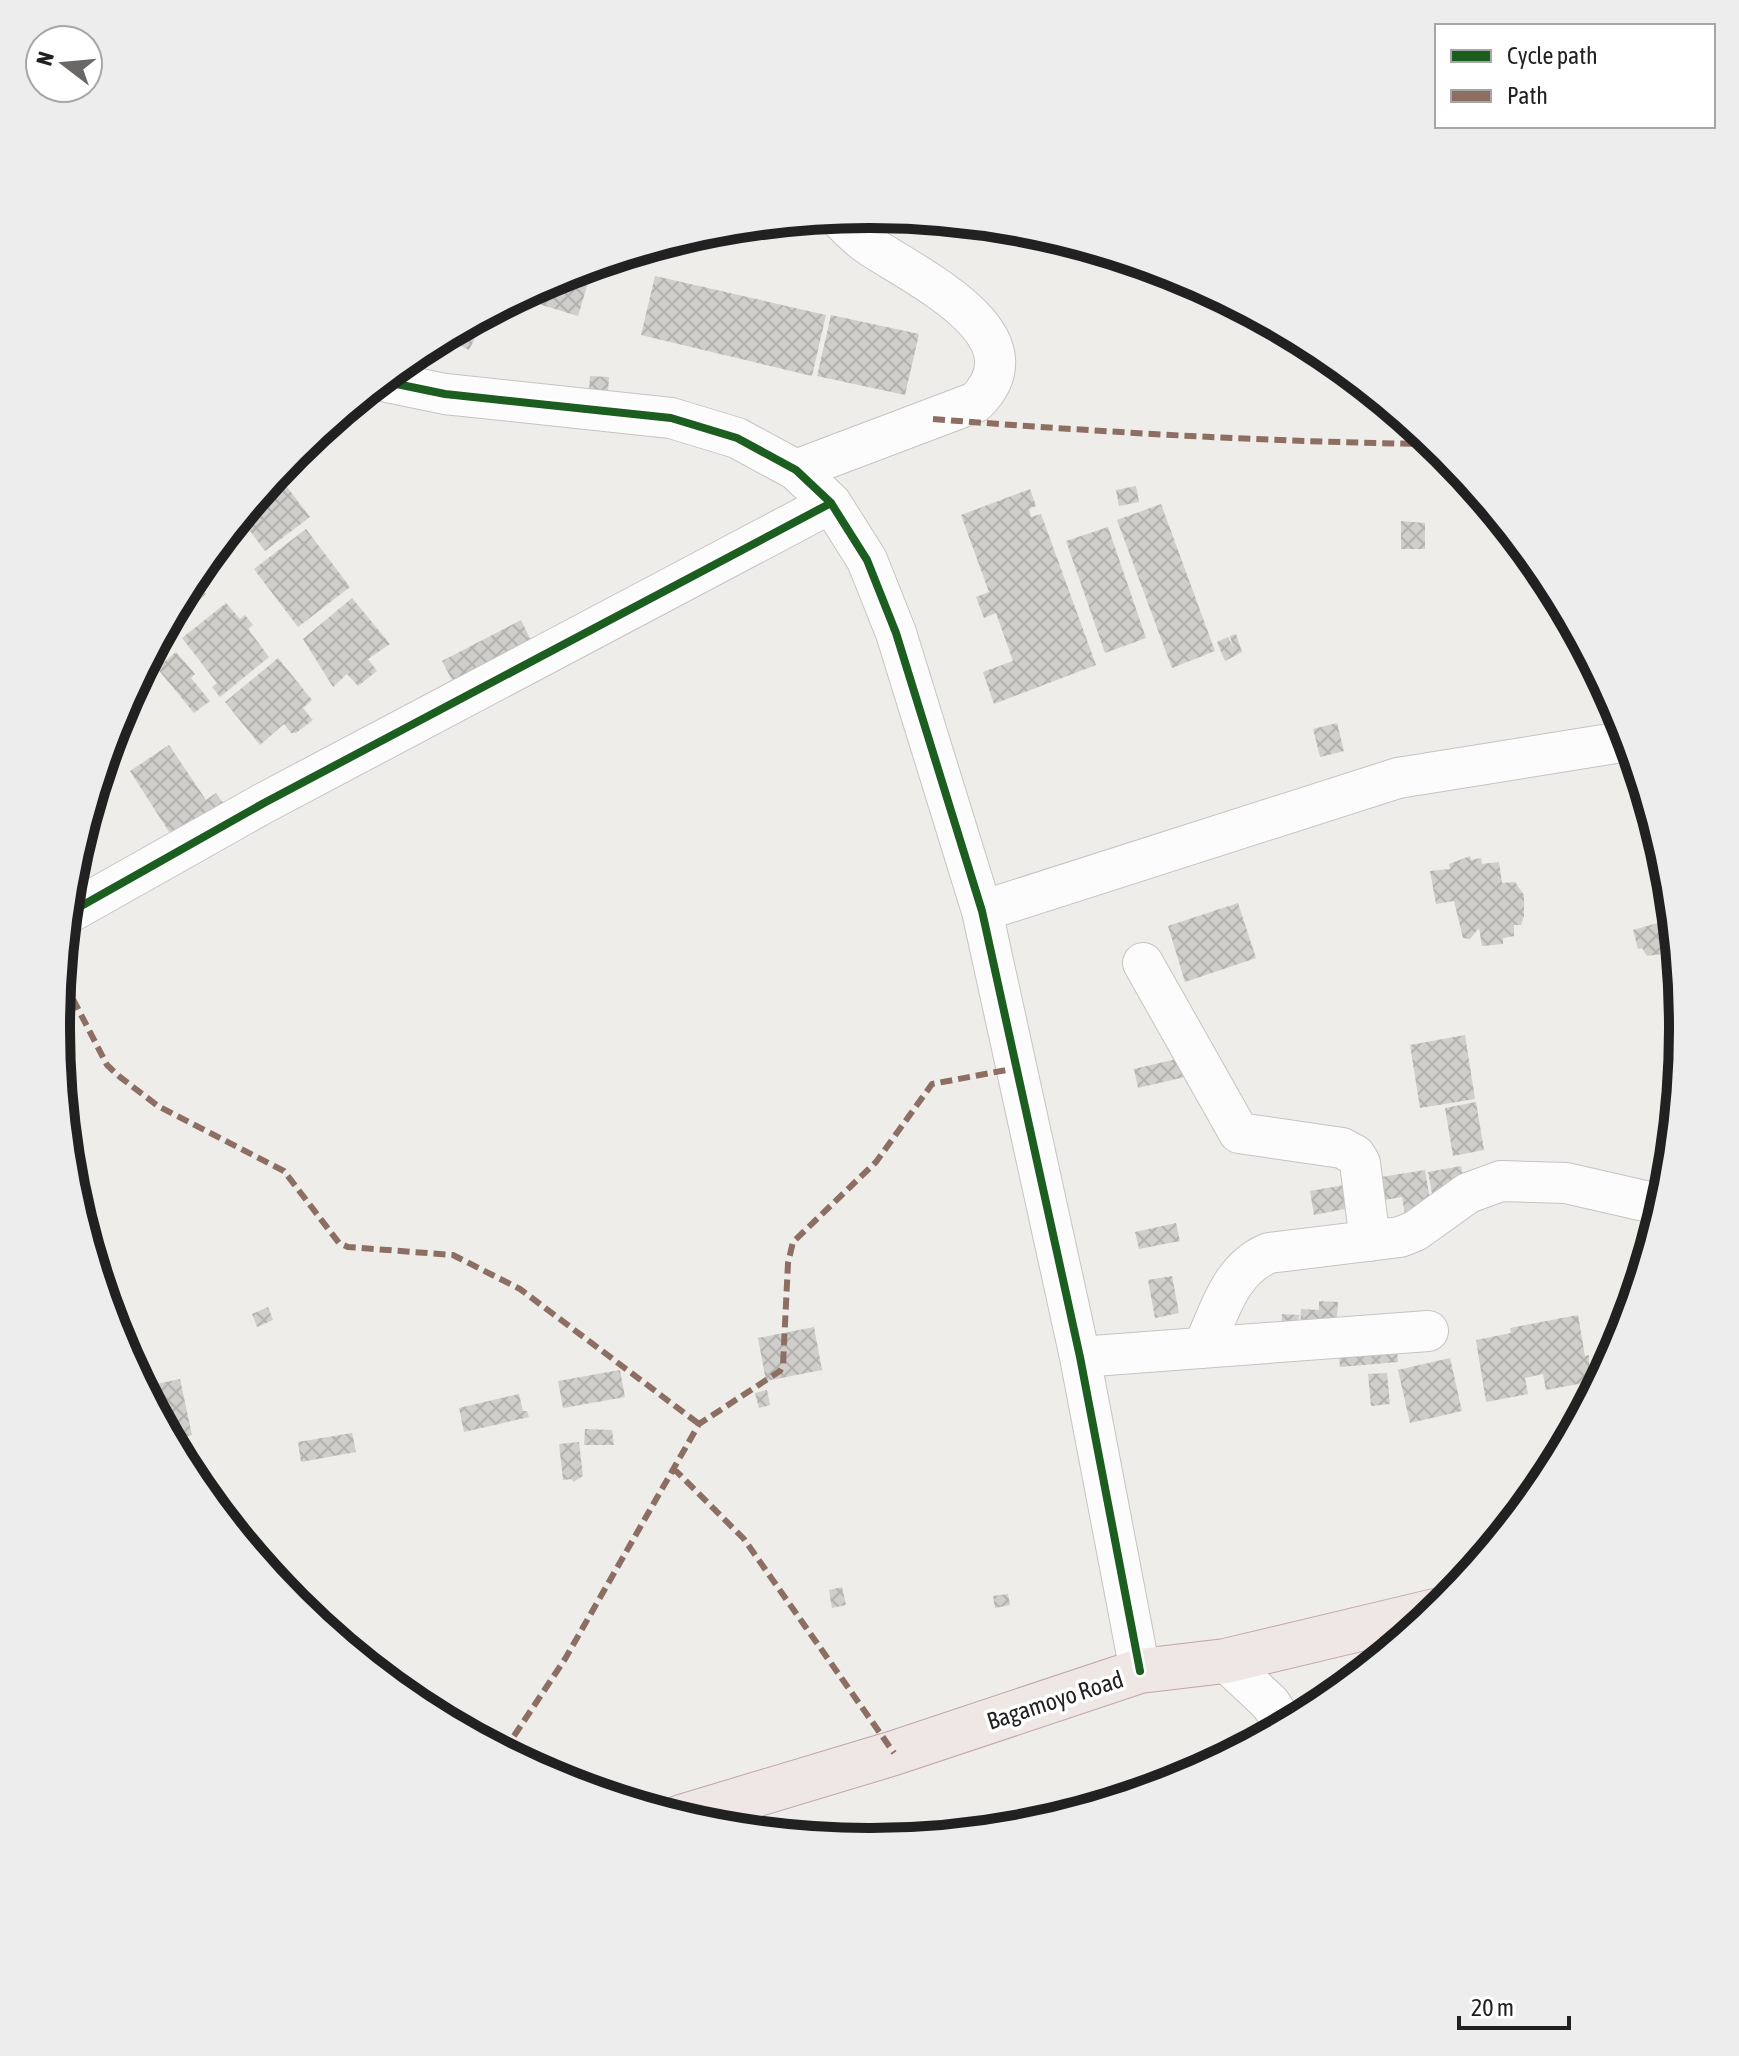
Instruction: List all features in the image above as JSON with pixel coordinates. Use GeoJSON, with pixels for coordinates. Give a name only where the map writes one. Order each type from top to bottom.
{"type":"FeatureCollection","features":[{"type":"Feature","properties":{"kind":"highway","name":"Bagamoyo Road"},"geometry":{"type":"LineString","coordinates":[[705,1810],[894,1753],[1140,1671],[1225,1661],[1410,1617]]}},
{"type":"Feature","properties":{"kind":"street"},"geometry":{"type":"LineString","coordinates":[[796,470],[976,402],[987,392],[993,377],[994,361],[979,322],[948,295],[863,242],[850,229]]}},
{"type":"Feature","properties":{"kind":"street"},"geometry":{"type":"LineString","coordinates":[[397,384],[445,394],[671,418],[737,438],[796,470],[831,503],[867,560],[896,633],[982,911],[1080,1357],[1140,1671]]}},
{"type":"Feature","properties":{"kind":"street"},"geometry":{"type":"LineString","coordinates":[[80,907],[264,803],[831,503]]}},
{"type":"Feature","properties":{"kind":"street"},"geometry":{"type":"LineString","coordinates":[[982,911],[1398,778],[1616,743]]}},
{"type":"Feature","properties":{"kind":"street"},"geometry":{"type":"LineString","coordinates":[[1143,963],[1239,1133],[1342,1148],[1355,1155],[1360,1163],[1370,1241]]}},
{"type":"Feature","properties":{"kind":"street"},"geometry":{"type":"LineString","coordinates":[[1203,1348],[1235,1278],[1246,1265],[1269,1253],[1400,1237],[1415,1231],[1468,1193],[1501,1181],[1566,1183],[1650,1202]]}},
{"type":"Feature","properties":{"kind":"street"},"geometry":{"type":"LineString","coordinates":[[1080,1357],[1428,1331]]}},
{"type":"Feature","properties":{"kind":"street"},"geometry":{"type":"LineString","coordinates":[[1225,1661],[1270,1703],[1278,1715]]}},
{"type":"Feature","properties":{"kind":"building"},"geometry":{"type":"Polygon","coordinates":[[[655,276],[826,315],[812,376],[641,335],[655,276]]]}},
{"type":"Feature","properties":{"kind":"building"},"geometry":{"type":"Polygon","coordinates":[[[589,280],[578,316],[534,303],[589,280]]]}},
{"type":"Feature","properties":{"kind":"building"},"geometry":{"type":"Polygon","coordinates":[[[831,315],[919,334],[905,395],[817,376],[831,315]]]}},
{"type":"Feature","properties":{"kind":"building"},"geometry":{"type":"Polygon","coordinates":[[[478,332],[469,350],[457,344],[478,332]]]}},
{"type":"Feature","properties":{"kind":"building"},"geometry":{"type":"Polygon","coordinates":[[[590,376],[609,377],[608,392],[589,391],[590,376]]]}},
{"type":"Feature","properties":{"kind":"building"},"geometry":{"type":"Polygon","coordinates":[[[284,484],[310,517],[265,551],[247,527],[284,484]]]}},
{"type":"Feature","properties":{"kind":"building"},"geometry":{"type":"Polygon","coordinates":[[[1136,486],[1139,502],[1119,506],[1116,490],[1136,486]]]}},
{"type":"Feature","properties":{"kind":"building"},"geometry":{"type":"Polygon","coordinates":[[[1030,489],[1036,506],[1029,509],[1031,517],[1041,514],[1096,665],[994,704],[983,672],[1013,661],[996,613],[984,618],[976,597],[989,592],[961,515],[1030,489]]]}},
{"type":"Feature","properties":{"kind":"building"},"geometry":{"type":"Polygon","coordinates":[[[1161,504],[1215,651],[1172,668],[1117,520],[1161,504]]]}},
{"type":"Feature","properties":{"kind":"building"},"geometry":{"type":"Polygon","coordinates":[[[1401,521],[1425,523],[1425,549],[1401,549],[1401,521]]]}},
{"type":"Feature","properties":{"kind":"building"},"geometry":{"type":"Polygon","coordinates":[[[1108,527],[1146,638],[1105,653],[1066,541],[1108,527]]]}},
{"type":"Feature","properties":{"kind":"building"},"geometry":{"type":"Polygon","coordinates":[[[306,529],[350,587],[298,627],[254,569],[306,529]]]}},
{"type":"Feature","properties":{"kind":"building"},"geometry":{"type":"Polygon","coordinates":[[[202,589],[206,594],[188,611],[202,589]]]}},
{"type":"Feature","properties":{"kind":"building"},"geometry":{"type":"Polygon","coordinates":[[[352,598],[390,644],[368,659],[377,671],[358,686],[347,674],[333,687],[303,639],[352,598]]]}},
{"type":"Feature","properties":{"kind":"building"},"geometry":{"type":"Polygon","coordinates":[[[226,603],[240,619],[245,615],[253,625],[248,629],[269,657],[220,697],[212,687],[217,683],[182,638],[226,603]]]}},
{"type":"Feature","properties":{"kind":"building"},"geometry":{"type":"Polygon","coordinates":[[[521,620],[539,657],[461,697],[442,661],[521,620]]]}},
{"type":"Feature","properties":{"kind":"building"},"geometry":{"type":"Polygon","coordinates":[[[1236,634],[1242,652],[1225,661],[1217,642],[1228,637],[1233,647],[1230,636],[1236,634]]]}},
{"type":"Feature","properties":{"kind":"building"},"geometry":{"type":"Polygon","coordinates":[[[176,652],[195,674],[191,678],[210,701],[194,713],[157,668],[176,652]]]}},
{"type":"Feature","properties":{"kind":"building"},"geometry":{"type":"Polygon","coordinates":[[[278,658],[312,700],[303,708],[313,720],[296,733],[291,733],[284,724],[260,745],[225,702],[278,658]]]}},
{"type":"Feature","properties":{"kind":"building"},"geometry":{"type":"Polygon","coordinates":[[[1337,723],[1344,751],[1320,757],[1313,729],[1337,723]]]}},
{"type":"Feature","properties":{"kind":"building"},"geometry":{"type":"Polygon","coordinates":[[[169,745],[206,800],[216,793],[235,820],[184,855],[130,771],[169,745]]]}},
{"type":"Feature","properties":{"kind":"building"},"geometry":{"type":"Polygon","coordinates":[[[1470,856],[1471,860],[1481,858],[1482,864],[1499,862],[1502,883],[1515,882],[1524,895],[1521,925],[1514,925],[1514,936],[1503,938],[1503,944],[1482,946],[1479,928],[1470,939],[1463,938],[1454,901],[1436,904],[1430,871],[1450,869],[1449,864],[1470,856]]]}},
{"type":"Feature","properties":{"kind":"building"},"geometry":{"type":"Polygon","coordinates":[[[1238,903],[1256,958],[1185,982],[1168,926],[1238,903]]]}},
{"type":"Feature","properties":{"kind":"building"},"geometry":{"type":"Polygon","coordinates":[[[1662,922],[1665,953],[1647,956],[1642,948],[1638,949],[1633,930],[1662,922]]]}},
{"type":"Feature","properties":{"kind":"building"},"geometry":{"type":"Polygon","coordinates":[[[1465,1035],[1475,1099],[1420,1108],[1410,1045],[1465,1035]]]}},
{"type":"Feature","properties":{"kind":"building"},"geometry":{"type":"Polygon","coordinates":[[[1185,1057],[1189,1076],[1138,1088],[1134,1069],[1185,1057]]]}},
{"type":"Feature","properties":{"kind":"building"},"geometry":{"type":"Polygon","coordinates":[[[1476,1102],[1484,1150],[1453,1156],[1445,1108],[1476,1102]]]}},
{"type":"Feature","properties":{"kind":"building"},"geometry":{"type":"Polygon","coordinates":[[[1461,1166],[1468,1204],[1435,1210],[1428,1172],[1461,1166]]]}},
{"type":"Feature","properties":{"kind":"building"},"geometry":{"type":"Polygon","coordinates":[[[1425,1170],[1433,1218],[1406,1222],[1402,1197],[1378,1201],[1375,1178],[1425,1170]]]}},
{"type":"Feature","properties":{"kind":"building"},"geometry":{"type":"Polygon","coordinates":[[[1361,1182],[1365,1205],[1314,1215],[1310,1191],[1361,1182]]]}},
{"type":"Feature","properties":{"kind":"building"},"geometry":{"type":"Polygon","coordinates":[[[1176,1223],[1180,1241],[1139,1249],[1135,1232],[1176,1223]]]}},
{"type":"Feature","properties":{"kind":"building"},"geometry":{"type":"Polygon","coordinates":[[[1172,1276],[1179,1313],[1155,1318],[1148,1280],[1172,1276]]]}},
{"type":"Feature","properties":{"kind":"building"},"geometry":{"type":"Polygon","coordinates":[[[1319,1301],[1338,1302],[1336,1332],[1300,1330],[1301,1309],[1319,1310],[1319,1301]]]}},
{"type":"Feature","properties":{"kind":"building"},"geometry":{"type":"Polygon","coordinates":[[[268,1307],[273,1320],[257,1327],[252,1314],[268,1307]]]}},
{"type":"Feature","properties":{"kind":"building"},"geometry":{"type":"Polygon","coordinates":[[[1282,1314],[1299,1315],[1297,1329],[1281,1327],[1282,1314]]]}},
{"type":"Feature","properties":{"kind":"building"},"geometry":{"type":"Polygon","coordinates":[[[1578,1315],[1585,1356],[1589,1355],[1587,1382],[1546,1390],[1543,1374],[1525,1378],[1528,1394],[1486,1402],[1476,1340],[1511,1333],[1510,1328],[1578,1315]]]}},
{"type":"Feature","properties":{"kind":"building"},"geometry":{"type":"Polygon","coordinates":[[[814,1327],[822,1370],[766,1381],[758,1338],[814,1327]]]}},
{"type":"Feature","properties":{"kind":"building"},"geometry":{"type":"Polygon","coordinates":[[[1396,1337],[1398,1362],[1340,1367],[1337,1342],[1396,1337]]]}},
{"type":"Feature","properties":{"kind":"building"},"geometry":{"type":"Polygon","coordinates":[[[1450,1358],[1462,1411],[1410,1423],[1398,1370],[1450,1358]]]}},
{"type":"Feature","properties":{"kind":"building"},"geometry":{"type":"Polygon","coordinates":[[[620,1370],[625,1397],[563,1408],[558,1381],[620,1370]]]}},
{"type":"Feature","properties":{"kind":"building"},"geometry":{"type":"Polygon","coordinates":[[[1387,1373],[1390,1404],[1371,1406],[1368,1374],[1387,1373]]]}},
{"type":"Feature","properties":{"kind":"building"},"geometry":{"type":"Polygon","coordinates":[[[155,1375],[157,1384],[180,1379],[192,1435],[183,1437],[149,1376],[155,1375]]]}},
{"type":"Feature","properties":{"kind":"building"},"geometry":{"type":"Polygon","coordinates":[[[767,1390],[770,1405],[759,1408],[755,1393],[767,1390]]]}},
{"type":"Feature","properties":{"kind":"building"},"geometry":{"type":"Polygon","coordinates":[[[519,1394],[523,1411],[527,1411],[529,1417],[464,1432],[459,1408],[519,1394]]]}},
{"type":"Feature","properties":{"kind":"building"},"geometry":{"type":"Polygon","coordinates":[[[585,1429],[612,1430],[614,1445],[584,1445],[585,1429]]]}},
{"type":"Feature","properties":{"kind":"building"},"geometry":{"type":"Polygon","coordinates":[[[352,1433],[356,1452],[301,1462],[298,1442],[352,1433]]]}},
{"type":"Feature","properties":{"kind":"building"},"geometry":{"type":"Polygon","coordinates":[[[579,1442],[583,1476],[573,1482],[572,1479],[563,1480],[559,1444],[579,1442]]]}},
{"type":"Feature","properties":{"kind":"building"},"geometry":{"type":"Polygon","coordinates":[[[842,1587],[846,1605],[832,1608],[829,1590],[842,1587]]]}},
{"type":"Feature","properties":{"kind":"building"},"geometry":{"type":"Polygon","coordinates":[[[1008,1594],[1010,1605],[995,1608],[993,1596],[1008,1594]]]}},
{"type":"Feature","properties":{"kind":"marked path"},"geometry":{"type":"LineString","coordinates":[[933,419],[1183,436],[1414,444]]}},
{"type":"Feature","properties":{"kind":"marked path"},"geometry":{"type":"LineString","coordinates":[[71,998],[107,1065],[120,1077],[158,1106],[284,1171],[339,1243],[348,1247],[453,1255],[520,1289],[699,1424]]}},
{"type":"Feature","properties":{"kind":"marked path"},"geometry":{"type":"LineString","coordinates":[[510,1742],[565,1659],[699,1424],[780,1371],[783,1365],[788,1263],[793,1242],[876,1162],[932,1084],[1017,1068]]}},
{"type":"Feature","properties":{"kind":"marked path"},"geometry":{"type":"LineString","coordinates":[[673,1468],[744,1539],[894,1753]]}},
{"type":"Feature","properties":{"kind":"cycle path"},"geometry":{"type":"LineString","coordinates":[[397,384],[445,394],[671,418],[737,438],[796,470],[831,503],[867,560],[896,633],[982,911],[1080,1357],[1140,1671]]}},
{"type":"Feature","properties":{"kind":"cycle path"},"geometry":{"type":"LineString","coordinates":[[80,907],[264,803],[831,503]]}}]}
